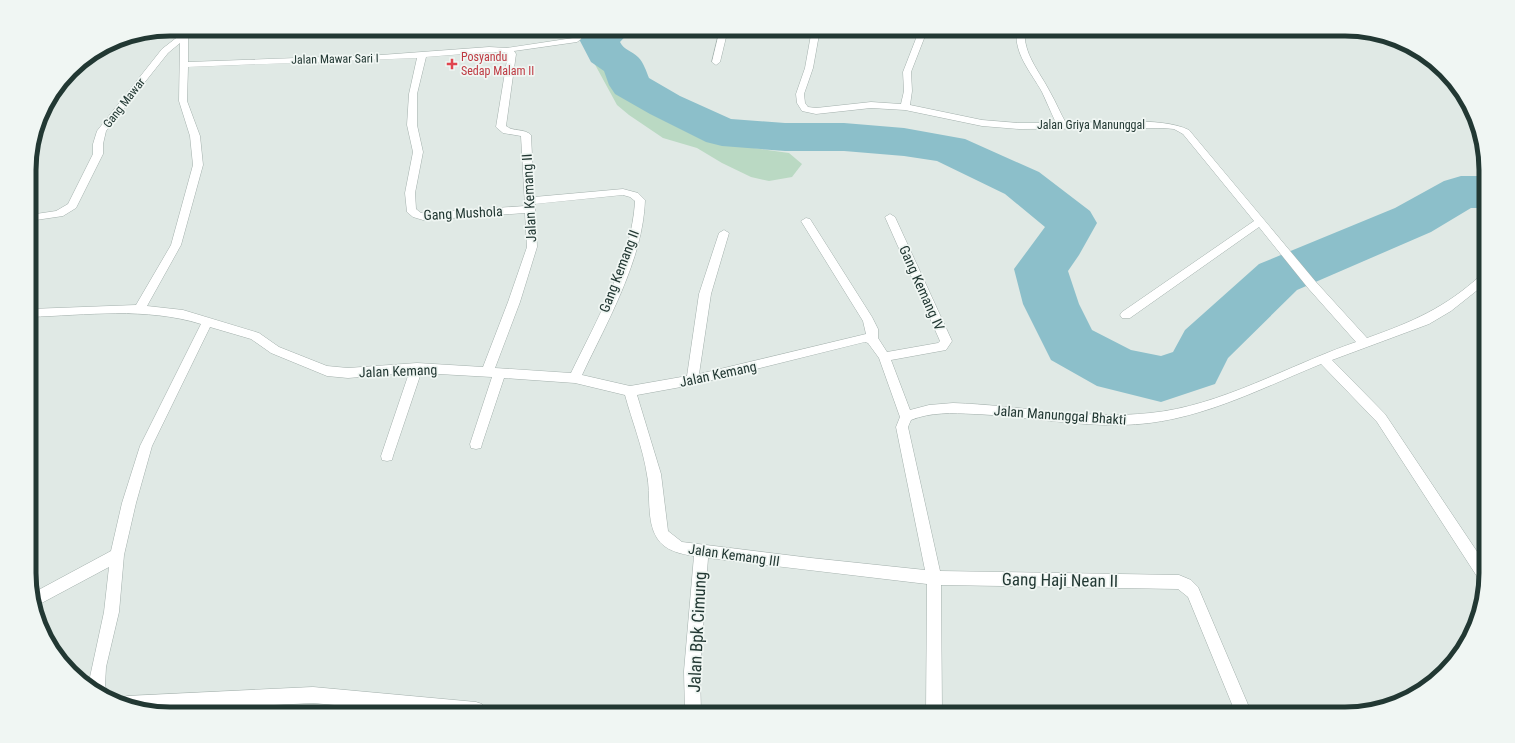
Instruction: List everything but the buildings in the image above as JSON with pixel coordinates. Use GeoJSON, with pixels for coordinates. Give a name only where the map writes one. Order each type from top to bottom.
{"type":"FeatureCollection","features":[{"type":"Feature","properties":{"kind":"street","name":"Gang Mawar"},"geometry":{"type":"LineString","coordinates":[[36,217],[59,214],[72,206],[98,154],[98,144],[102,131],[165,51],[182,36]]}},
{"type":"Feature","properties":{"kind":"street"},"geometry":{"type":"LineString","coordinates":[[139,309],[176,245],[198,165],[195,136],[183,101],[185,36]]}},
{"type":"Feature","properties":{"kind":"street","name":"Jalan Mawar Sari I"},"geometry":{"type":"LineString","coordinates":[[185,65],[242,61],[380,58],[484,50],[508,50],[574,40],[577,39],[578,36]]}},
{"type":"Feature","properties":{"kind":"street"},"geometry":{"type":"LineString","coordinates":[[716,62],[722,36]]}},
{"type":"Feature","properties":{"kind":"street","name":"Jalan Griya Manunggal"},"geometry":{"type":"LineString","coordinates":[[815,36],[809,68],[800,94],[801,104],[805,108],[816,111],[871,105],[905,107],[982,123],[1019,126],[1163,125],[1176,127],[1186,132],[1312,285],[1364,343]]}},
{"type":"Feature","properties":{"kind":"street"},"geometry":{"type":"LineString","coordinates":[[905,107],[908,91],[907,72],[921,36]]}},
{"type":"Feature","properties":{"kind":"street"},"geometry":{"type":"LineString","coordinates":[[1021,36],[1029,65],[1041,82],[1062,125]]}},
{"type":"Feature","properties":{"kind":"street","name":"Jalan Kemang II"},"geometry":{"type":"LineString","coordinates":[[476,444],[493,373],[532,247],[526,135],[522,133],[504,131],[501,127],[512,54],[508,50]]}},
{"type":"Feature","properties":{"kind":"street","name":"Gang Mushola"},"geometry":{"type":"LineString","coordinates":[[422,55],[413,94],[412,125],[418,152],[410,193],[410,210],[417,216],[423,217],[530,205]]}},
{"type":"Feature","properties":{"kind":"street","name":"Gang Kemang II"},"geometry":{"type":"LineString","coordinates":[[530,205],[623,192],[634,195],[640,200],[641,207],[633,242],[575,378]]}},
{"type":"Feature","properties":{"kind":"street","name":"Gang Kemang IV"},"geometry":{"type":"LineString","coordinates":[[884,357],[942,347],[946,341],[890,217]]}},
{"type":"Feature","properties":{"kind":"street"},"geometry":{"type":"LineString","coordinates":[[806,221],[868,320],[872,329],[872,339],[884,357],[906,417],[902,427],[934,578],[934,707]]}},
{"type":"Feature","properties":{"kind":"street"},"geometry":{"type":"LineString","coordinates":[[1126,315],[1259,222]]}},
{"type":"Feature","properties":{"kind":"street"},"geometry":{"type":"LineString","coordinates":[[692,380],[705,294],[724,234]]}},
{"type":"Feature","properties":{"kind":"street","name":"Jalan Manunggal Bhakti"},"geometry":{"type":"LineString","coordinates":[[906,417],[918,411],[941,408],[992,410],[1122,420],[1154,418],[1220,402],[1323,358],[1427,320],[1479,282]]}},
{"type":"Feature","properties":{"kind":"street","name":"Jalan Kemang"},"geometry":{"type":"LineString","coordinates":[[36,313],[139,309],[183,314],[255,336],[275,350],[309,365],[327,370],[348,373],[417,368],[575,378],[630,391],[692,380],[769,362],[860,338],[872,339]]}},
{"type":"Feature","properties":{"kind":"street"},"geometry":{"type":"LineString","coordinates":[[97,685],[110,619],[117,555],[129,503],[146,446],[207,322]]}},
{"type":"Feature","properties":{"kind":"street"},"geometry":{"type":"LineString","coordinates":[[1323,358],[1381,418],[1479,567]]}},
{"type":"Feature","properties":{"kind":"street"},"geometry":{"type":"LineString","coordinates":[[386,456],[417,368]]}},
{"type":"Feature","properties":{"kind":"street","name":"Jalan Kemang III"},"geometry":{"type":"LineString","coordinates":[[630,391],[654,474],[659,524],[662,534],[667,540],[680,548],[811,565],[934,578]]}},
{"type":"Feature","properties":{"kind":"street","name":"Jalan Bpk Cimung"},"geometry":{"type":"LineString","coordinates":[[693,707],[692,671],[702,551]]}},
{"type":"Feature","properties":{"kind":"street"},"geometry":{"type":"LineString","coordinates":[[39,597],[117,555]]}},
{"type":"Feature","properties":{"kind":"street","name":"Gang Haji Nean II"},"geometry":{"type":"LineString","coordinates":[[934,578],[1179,582],[1186,585],[1193,592],[1241,707]]}},
{"type":"Feature","properties":{"kind":"street"},"geometry":{"type":"LineString","coordinates":[[141,703],[314,695],[444,707]]}},
{"type":"Feature","properties":{"kind":"green space"},"geometry":{"type":"Polygon","coordinates":[[[582,36],[600,36],[594,40],[611,64],[621,70],[627,86],[635,96],[652,103],[719,143],[789,153],[802,164],[792,177],[769,181],[751,177],[722,163],[697,148],[663,138],[617,105],[586,48],[582,36]]]}},
{"type":"Feature","properties":{"kind":"waterway"},"geometry":{"type":"LineString","coordinates":[[603,36],[599,39],[605,53],[623,65],[630,85],[665,105],[722,132],[785,137],[844,137],[904,142],[949,149],[1022,183],[1072,223],[1061,243],[1041,269],[1051,304],[1071,345],[1118,370],[1161,379],[1194,368],[1205,345],[1278,277],[1413,220],[1461,192],[1479,192]]}},
{"type":"Feature","properties":{"kind":"place","name":"Posyandu Sedap Malam II"},"geometry":{"type":"Point","coordinates":[452,64]}}]}
